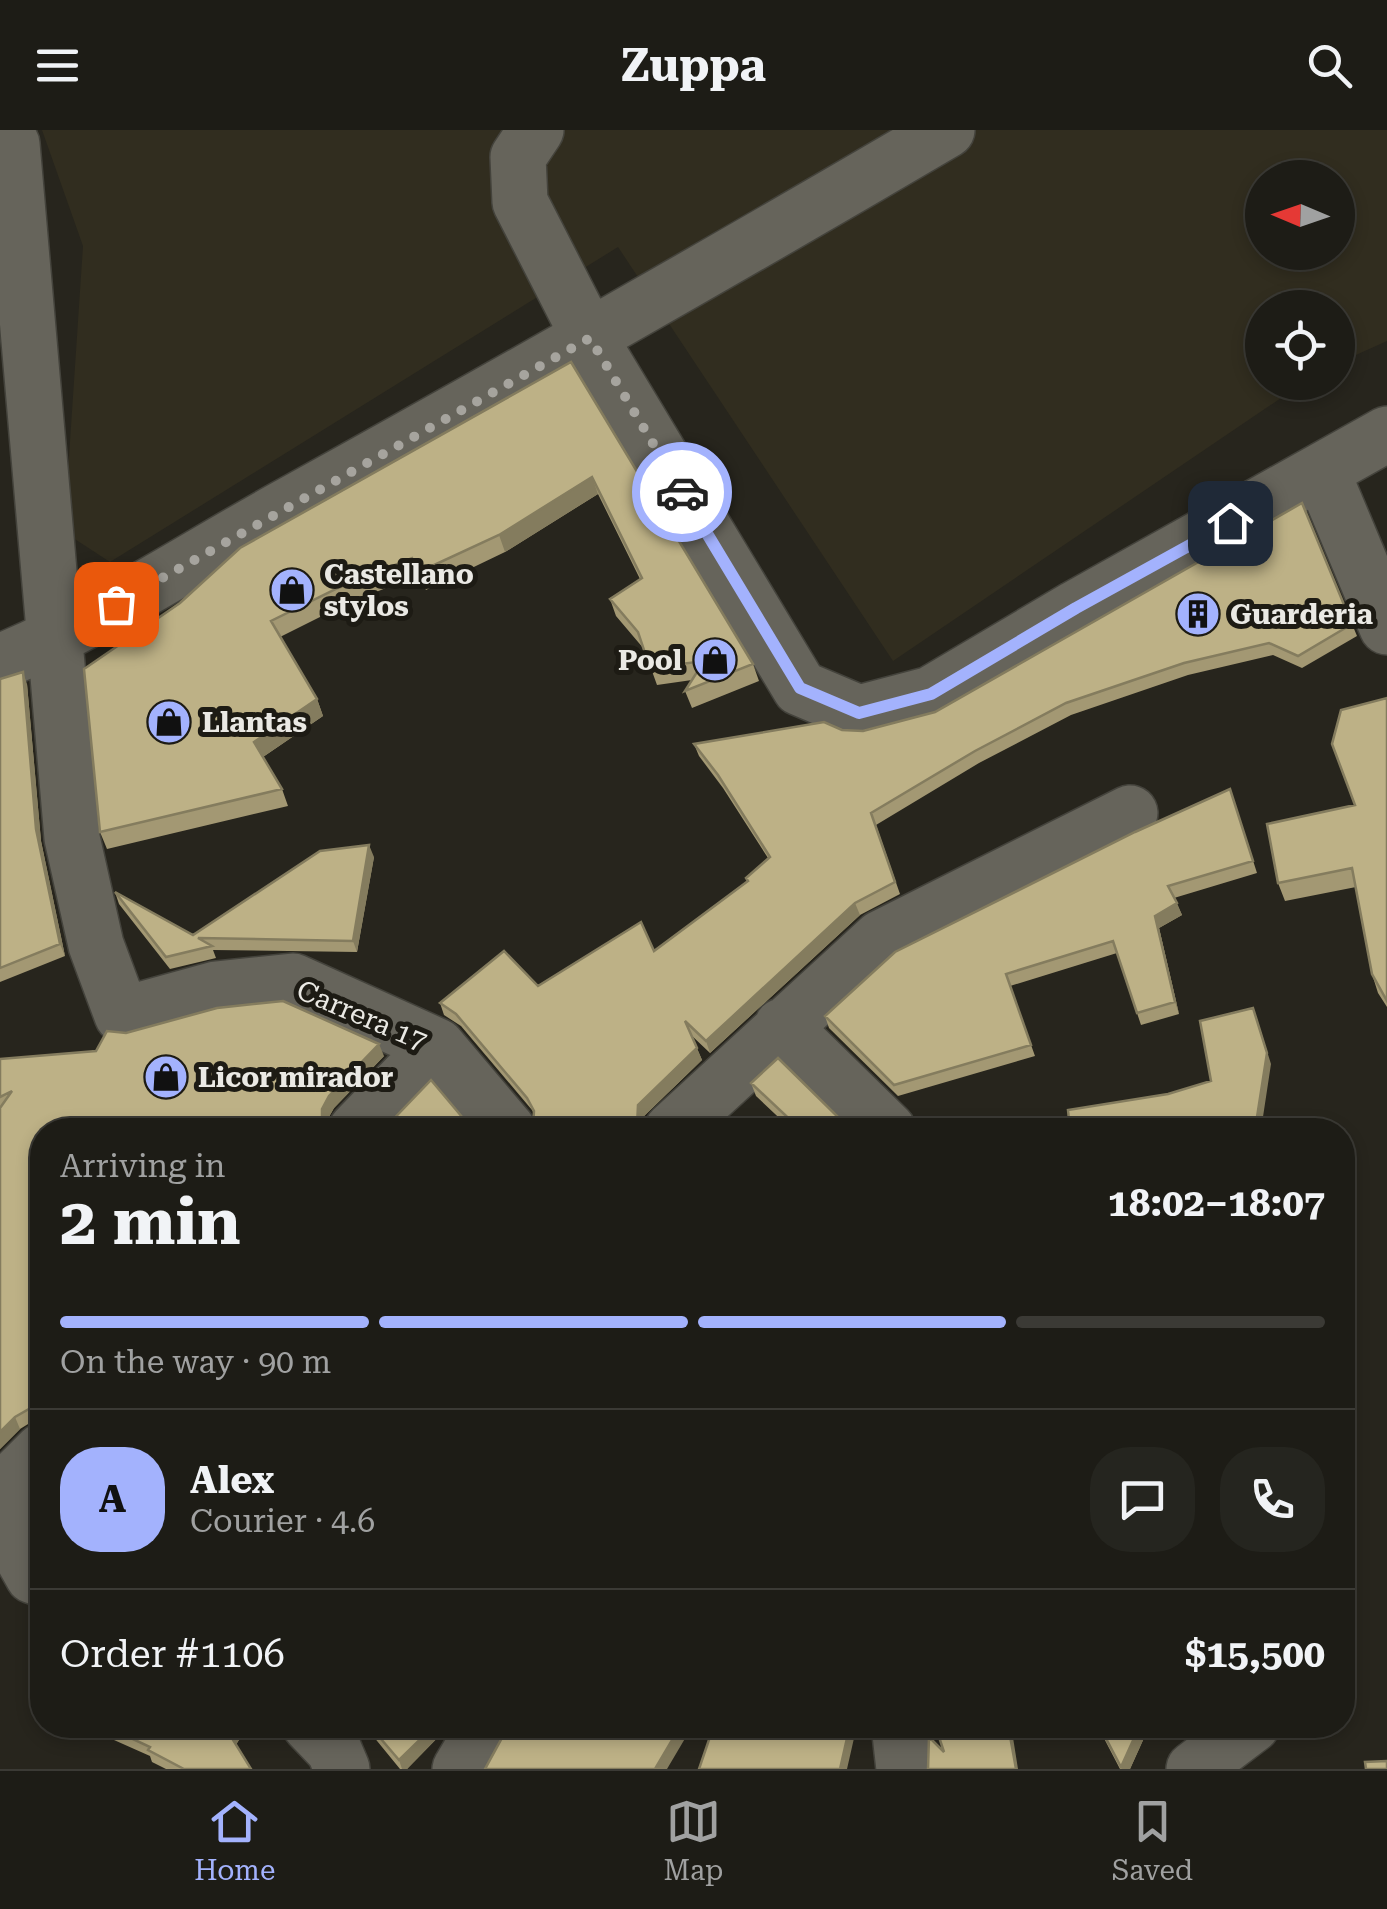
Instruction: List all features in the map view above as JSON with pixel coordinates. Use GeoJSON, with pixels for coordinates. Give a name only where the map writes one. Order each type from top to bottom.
{"type":"FeatureCollection","features":[{"type":"Feature","properties":{"kind":"street"},"geometry":{"type":"LineString","coordinates":[[3,130],[12,144],[54,640]]}},
{"type":"Feature","properties":{"kind":"street"},"geometry":{"type":"LineString","coordinates":[[536,130],[518,156],[520,202],[590,338],[800,688],[859,713],[931,694],[1387,434]]}},
{"type":"Feature","properties":{"kind":"street"},"geometry":{"type":"LineString","coordinates":[[0,662],[54,640],[590,338],[948,130]]}},
{"type":"Feature","properties":{"kind":"street"},"geometry":{"type":"LineString","coordinates":[[1322,472],[1387,627]]}},
{"type":"Feature","properties":{"kind":"street","name":"Carrera 17"},"geometry":{"type":"LineString","coordinates":[[54,640],[72,838],[96,945],[122,1015],[216,989],[293,981],[436,1046],[498,1118]]}},
{"type":"Feature","properties":{"kind":"street"},"geometry":{"type":"LineString","coordinates":[[685,1118],[882,938],[1130,813]]}},
{"type":"Feature","properties":{"kind":"street"},"geometry":{"type":"LineString","coordinates":[[782,1026],[876,1118]]}},
{"type":"Feature","properties":{"kind":"street"},"geometry":{"type":"LineString","coordinates":[[367,1118],[436,1046]]}},
{"type":"Feature","properties":{"kind":"street"},"geometry":{"type":"LineString","coordinates":[[30,1463],[15,1478],[6,1528],[30,1571]]}},
{"type":"Feature","properties":{"kind":"street"},"geometry":{"type":"LineString","coordinates":[[322,1738],[334,1750],[342,1769]]}},
{"type":"Feature","properties":{"kind":"street"},"geometry":{"type":"LineString","coordinates":[[460,1769],[478,1738]]}},
{"type":"Feature","properties":{"kind":"street"},"geometry":{"type":"LineString","coordinates":[[900,1738],[904,1769]]}},
{"type":"Feature","properties":{"kind":"street"},"geometry":{"type":"LineString","coordinates":[[1194,1769],[1235,1738]]}},
{"type":"Feature","properties":{"kind":"shaded area"},"geometry":{"type":"Polygon","coordinates":[[[42,130],[1387,130],[1387,341],[1355,355],[1355,290],[1245,290],[1245,400],[1278,400],[893,661],[618,247],[110,562],[64,532],[83,246],[42,130]]]}},
{"type":"Feature","properties":{"kind":"building"},"geometry":{"type":"Polygon","coordinates":[[[571,362],[753,664],[685,691],[704,661],[650,668],[638,632],[610,599],[642,578],[592,477],[499,535],[419,572],[412,558],[271,621],[317,699],[254,742],[282,789],[100,832],[84,669],[180,603],[240,548],[571,362]]]}},
{"type":"Feature","properties":{"kind":"building"},"geometry":{"type":"Polygon","coordinates":[[[1302,503],[1352,624],[1298,656],[1269,643],[1184,663],[1066,703],[871,813],[895,882],[855,903],[706,1041],[685,1021],[697,1048],[638,1105],[637,1118],[533,1118],[527,1098],[456,1014],[440,1003],[504,951],[538,986],[641,922],[654,951],[748,881],[746,878],[770,857],[694,744],[824,722],[842,730],[863,731],[935,712],[1302,503]]]}},
{"type":"Feature","properties":{"kind":"building"},"geometry":{"type":"Polygon","coordinates":[[[23,672],[36,829],[60,944],[0,968],[0,679],[23,672]]]}},
{"type":"Feature","properties":{"kind":"building"},"geometry":{"type":"Polygon","coordinates":[[[1387,698],[1387,1001],[1372,974],[1352,868],[1278,883],[1267,824],[1355,805],[1332,744],[1341,710],[1387,698]]]}},
{"type":"Feature","properties":{"kind":"building"},"geometry":{"type":"Polygon","coordinates":[[[1230,789],[1253,861],[1168,886],[1177,903],[1155,916],[1175,1002],[1137,1013],[1113,941],[1006,974],[1031,1045],[894,1085],[825,1016],[895,952],[1230,789]]]}},
{"type":"Feature","properties":{"kind":"building"},"geometry":{"type":"Polygon","coordinates":[[[369,845],[353,941],[198,938],[212,946],[166,957],[115,892],[193,935],[320,851],[369,845]]]}},
{"type":"Feature","properties":{"kind":"building"},"geometry":{"type":"Polygon","coordinates":[[[283,1001],[379,1044],[329,1096],[322,1118],[30,1118],[30,1409],[0,1432],[0,1108],[12,1091],[0,1097],[0,1059],[96,1051],[107,1031],[126,1033],[217,1008],[283,1001]]]}},
{"type":"Feature","properties":{"kind":"building"},"geometry":{"type":"Polygon","coordinates":[[[1253,1008],[1267,1053],[1257,1118],[1069,1118],[1068,1110],[1168,1094],[1211,1081],[1200,1021],[1253,1008]]]}},
{"type":"Feature","properties":{"kind":"building"},"geometry":{"type":"Polygon","coordinates":[[[778,1058],[839,1118],[788,1118],[751,1083],[778,1058]]]}},
{"type":"Feature","properties":{"kind":"building"},"geometry":{"type":"Polygon","coordinates":[[[431,1080],[463,1118],[395,1118],[431,1080]]]}},
{"type":"Feature","properties":{"kind":"building"},"geometry":{"type":"Polygon","coordinates":[[[131,1738],[232,1738],[251,1769],[184,1769],[148,1750],[150,1747],[131,1738]]]}},
{"type":"Feature","properties":{"kind":"building"},"geometry":{"type":"Polygon","coordinates":[[[380,1738],[422,1738],[399,1760],[380,1738]]]}},
{"type":"Feature","properties":{"kind":"building"},"geometry":{"type":"Polygon","coordinates":[[[502,1738],[673,1738],[655,1769],[485,1769],[502,1738]]]}},
{"type":"Feature","properties":{"kind":"building"},"geometry":{"type":"Polygon","coordinates":[[[710,1738],[847,1738],[840,1769],[699,1769],[710,1738]]]}},
{"type":"Feature","properties":{"kind":"building"},"geometry":{"type":"Polygon","coordinates":[[[929,1738],[944,1752],[939,1738],[1010,1738],[1016,1769],[928,1769],[929,1738]]]}},
{"type":"Feature","properties":{"kind":"building"},"geometry":{"type":"Polygon","coordinates":[[[1106,1738],[1134,1738],[1121,1767],[1106,1738]]]}},
{"type":"Feature","properties":{"kind":"building"},"geometry":{"type":"Polygon","coordinates":[[[1387,1761],[1387,1769],[1366,1769],[1365,1762],[1387,1761]]]}},
{"type":"Feature","properties":{"kind":"way so far"},"geometry":{"type":"LineString","coordinates":[[116,604],[590,338],[682,492]]}},
{"type":"Feature","properties":{"kind":"place","name":"Castellano stylos"},"geometry":{"type":"Point","coordinates":[292,590]}},
{"type":"Feature","properties":{"kind":"place","name":"Guarderia"},"geometry":{"type":"Point","coordinates":[1198,614]}},
{"type":"Feature","properties":{"kind":"place","name":"Pool"},"geometry":{"type":"Point","coordinates":[715,660]}},
{"type":"Feature","properties":{"kind":"place","name":"Llantas"},"geometry":{"type":"Point","coordinates":[169,722]}},
{"type":"Feature","properties":{"kind":"place","name":"Licor mirador"},"geometry":{"type":"Point","coordinates":[166,1077]}},
{"type":"Feature","properties":{"kind":"route"},"geometry":{"type":"LineString","coordinates":[[682,492],[800,688],[859,713],[931,694],[1230,523]]}}]}
